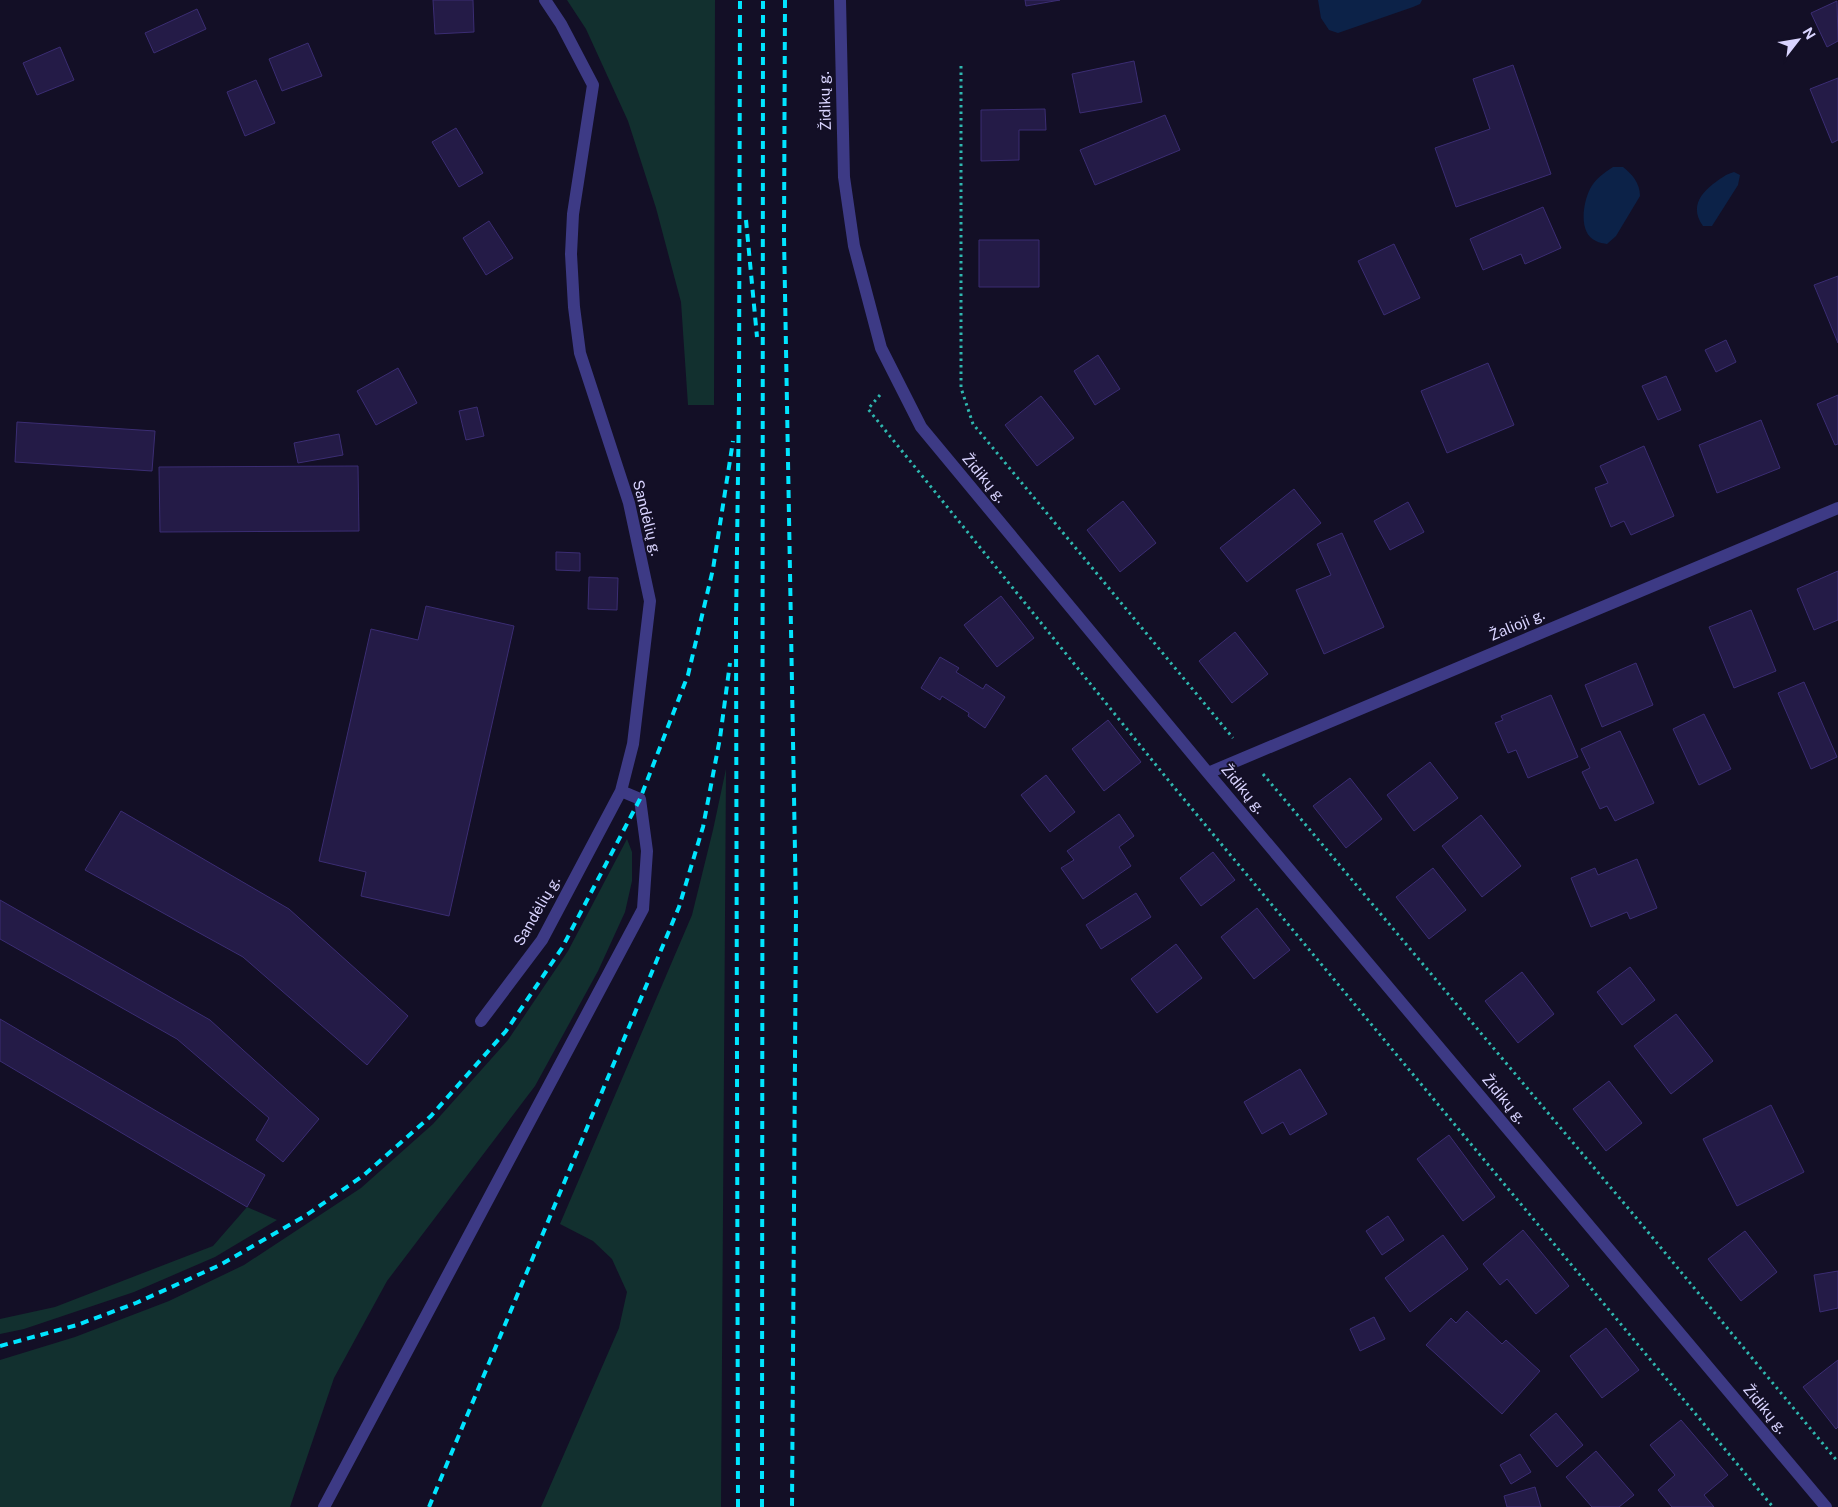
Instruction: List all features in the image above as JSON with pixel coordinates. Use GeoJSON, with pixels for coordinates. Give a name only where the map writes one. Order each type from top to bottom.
{"type":"FeatureCollection","features":[{"type":"Feature","properties":{"kind":"street","name":"Sandėlių g."},"geometry":{"type":"LineString","coordinates":[[481,1021],[542,940],[621,791],[633,744],[650,601],[629,504],[580,353],[574,307],[571,254],[572,214],[593,85],[561,24],[544,0]]}},
{"type":"Feature","properties":{"kind":"street","name":"Židikų g."},"geometry":{"type":"LineString","coordinates":[[840,0],[844,177],[854,246],[881,348],[921,427],[1208,773],[1826,1507]]}},
{"type":"Feature","properties":{"kind":"street","name":"Žalioji g."},"geometry":{"type":"LineString","coordinates":[[1208,773],[1838,508]]}},
{"type":"Feature","properties":{"kind":"street"},"geometry":{"type":"LineString","coordinates":[[324,1507],[643,909],[647,851],[640,799],[621,791]]}},
{"type":"Feature","properties":{"kind":"path"},"geometry":{"type":"LineString","coordinates":[[961,66],[961,388],[973,424],[1838,1462]]}},
{"type":"Feature","properties":{"kind":"path"},"geometry":{"type":"LineString","coordinates":[[896,376],[868,409],[1179,794],[1773,1507]]}},
{"type":"Feature","properties":{"kind":"green space"},"geometry":{"type":"Polygon","coordinates":[[[567,0],[715,0],[714,405],[688,405],[681,302],[656,208],[628,121],[586,29],[567,0]]]}},
{"type":"Feature","properties":{"kind":"green space"},"geometry":{"type":"Polygon","coordinates":[[[726,769],[721,1507],[541,1507],[619,1328],[627,1292],[612,1259],[593,1241],[560,1224],[692,915],[726,769]]]}},
{"type":"Feature","properties":{"kind":"green space"},"geometry":{"type":"Polygon","coordinates":[[[627,839],[632,852],[632,881],[625,912],[598,971],[535,1086],[387,1281],[334,1378],[290,1507],[0,1507],[0,1360],[75,1337],[169,1301],[244,1265],[361,1188],[433,1124],[508,1040],[568,951],[627,839]]]}},
{"type":"Feature","properties":{"kind":"green space"},"geometry":{"type":"Polygon","coordinates":[[[247,1207],[277,1220],[215,1257],[134,1292],[24,1329],[0,1334],[0,1319],[55,1307],[213,1246],[247,1207]]]}},
{"type":"Feature","properties":{"kind":"water"},"geometry":{"type":"Polygon","coordinates":[[[1318,0],[1422,0],[1420,4],[1413,7],[1338,33],[1329,30],[1321,18],[1318,0]]]}},
{"type":"Feature","properties":{"kind":"water"},"geometry":{"type":"Polygon","coordinates":[[[1613,167],[1623,167],[1635,179],[1640,196],[1616,236],[1607,244],[1596,241],[1586,231],[1584,209],[1594,182],[1613,167]]]}},
{"type":"Feature","properties":{"kind":"water"},"geometry":{"type":"Polygon","coordinates":[[[1734,172],[1740,175],[1738,185],[1712,226],[1703,226],[1697,214],[1700,198],[1713,184],[1734,172]]]}},
{"type":"Feature","properties":{"kind":"building"},"geometry":{"type":"Polygon","coordinates":[[[433,0],[473,0],[474,32],[435,34],[433,0]]]}},
{"type":"Feature","properties":{"kind":"building"},"geometry":{"type":"Polygon","coordinates":[[[1025,0],[1060,0],[1026,6],[1025,0]]]}},
{"type":"Feature","properties":{"kind":"building"},"geometry":{"type":"Polygon","coordinates":[[[1837,1],[1838,41],[1827,47],[1811,13],[1837,1]]]}},
{"type":"Feature","properties":{"kind":"building"},"geometry":{"type":"Polygon","coordinates":[[[197,9],[206,29],[154,53],[145,33],[197,9]]]}},
{"type":"Feature","properties":{"kind":"building"},"geometry":{"type":"Polygon","coordinates":[[[308,43],[322,76],[282,91],[269,59],[308,43]]]}},
{"type":"Feature","properties":{"kind":"building"},"geometry":{"type":"Polygon","coordinates":[[[60,47],[74,80],[37,95],[23,63],[60,47]]]}},
{"type":"Feature","properties":{"kind":"building"},"geometry":{"type":"Polygon","coordinates":[[[1134,61],[1142,102],[1080,113],[1072,74],[1134,61]]]}},
{"type":"Feature","properties":{"kind":"building"},"geometry":{"type":"Polygon","coordinates":[[[1513,65],[1551,174],[1456,207],[1435,148],[1490,129],[1473,79],[1513,65]]]}},
{"type":"Feature","properties":{"kind":"building"},"geometry":{"type":"Polygon","coordinates":[[[1838,78],[1838,140],[1832,143],[1810,89],[1838,78]]]}},
{"type":"Feature","properties":{"kind":"building"},"geometry":{"type":"Polygon","coordinates":[[[256,80],[275,123],[245,136],[227,92],[256,80]]]}},
{"type":"Feature","properties":{"kind":"building"},"geometry":{"type":"Polygon","coordinates":[[[1045,109],[1046,130],[1019,130],[1019,160],[981,161],[981,110],[1045,109]]]}},
{"type":"Feature","properties":{"kind":"building"},"geometry":{"type":"Polygon","coordinates":[[[1165,115],[1180,150],[1095,185],[1080,150],[1165,115]]]}},
{"type":"Feature","properties":{"kind":"building"},"geometry":{"type":"Polygon","coordinates":[[[456,128],[483,173],[459,187],[432,142],[456,128]]]}},
{"type":"Feature","properties":{"kind":"building"},"geometry":{"type":"Polygon","coordinates":[[[1543,207],[1561,248],[1525,264],[1521,254],[1483,270],[1470,239],[1543,207]]]}},
{"type":"Feature","properties":{"kind":"building"},"geometry":{"type":"Polygon","coordinates":[[[489,221],[513,258],[486,275],[463,238],[489,221]]]}},
{"type":"Feature","properties":{"kind":"building"},"geometry":{"type":"Polygon","coordinates":[[[979,240],[1039,240],[1039,287],[979,287],[979,240]]]}},
{"type":"Feature","properties":{"kind":"building"},"geometry":{"type":"Polygon","coordinates":[[[1394,244],[1420,298],[1384,315],[1358,261],[1394,244]]]}},
{"type":"Feature","properties":{"kind":"building"},"geometry":{"type":"Polygon","coordinates":[[[1838,276],[1838,343],[1814,285],[1838,276]]]}},
{"type":"Feature","properties":{"kind":"building"},"geometry":{"type":"Polygon","coordinates":[[[1726,340],[1736,362],[1716,372],[1705,350],[1726,340]]]}},
{"type":"Feature","properties":{"kind":"building"},"geometry":{"type":"Polygon","coordinates":[[[1098,355],[1120,389],[1095,405],[1074,371],[1098,355]]]}},
{"type":"Feature","properties":{"kind":"building"},"geometry":{"type":"Polygon","coordinates":[[[1488,363],[1514,425],[1447,453],[1421,391],[1488,363]]]}},
{"type":"Feature","properties":{"kind":"building"},"geometry":{"type":"Polygon","coordinates":[[[398,368],[417,403],[376,425],[357,391],[398,368]]]}},
{"type":"Feature","properties":{"kind":"building"},"geometry":{"type":"Polygon","coordinates":[[[1666,376],[1681,410],[1658,420],[1642,386],[1666,376]]]}},
{"type":"Feature","properties":{"kind":"building"},"geometry":{"type":"Polygon","coordinates":[[[1838,395],[1838,444],[1835,445],[1817,404],[1838,395]]]}},
{"type":"Feature","properties":{"kind":"building"},"geometry":{"type":"Polygon","coordinates":[[[1041,396],[1074,438],[1037,466],[1005,425],[1041,396]]]}},
{"type":"Feature","properties":{"kind":"building"},"geometry":{"type":"Polygon","coordinates":[[[477,407],[484,436],[466,440],[459,411],[477,407]]]}},
{"type":"Feature","properties":{"kind":"building"},"geometry":{"type":"Polygon","coordinates":[[[1761,420],[1780,468],[1717,493],[1699,445],[1761,420]]]}},
{"type":"Feature","properties":{"kind":"building"},"geometry":{"type":"Polygon","coordinates":[[[17,422],[155,431],[152,471],[15,462],[17,422]]]}},
{"type":"Feature","properties":{"kind":"building"},"geometry":{"type":"Polygon","coordinates":[[[339,434],[343,455],[298,463],[294,443],[339,434]]]}},
{"type":"Feature","properties":{"kind":"building"},"geometry":{"type":"Polygon","coordinates":[[[1644,446],[1674,516],[1631,535],[1624,521],[1611,527],[1595,488],[1608,483],[1600,466],[1644,446]]]}},
{"type":"Feature","properties":{"kind":"building"},"geometry":{"type":"Polygon","coordinates":[[[358,466],[359,531],[160,532],[159,467],[358,466]]]}},
{"type":"Feature","properties":{"kind":"building"},"geometry":{"type":"Polygon","coordinates":[[[1294,489],[1321,523],[1247,582],[1220,548],[1294,489]]]}},
{"type":"Feature","properties":{"kind":"building"},"geometry":{"type":"Polygon","coordinates":[[[1123,501],[1156,543],[1120,572],[1087,530],[1123,501]]]}},
{"type":"Feature","properties":{"kind":"building"},"geometry":{"type":"Polygon","coordinates":[[[1408,502],[1424,532],[1390,550],[1374,521],[1408,502]]]}},
{"type":"Feature","properties":{"kind":"building"},"geometry":{"type":"Polygon","coordinates":[[[1342,533],[1384,627],[1324,654],[1296,590],[1331,575],[1317,544],[1342,533]]]}},
{"type":"Feature","properties":{"kind":"building"},"geometry":{"type":"Polygon","coordinates":[[[556,552],[580,553],[580,571],[556,570],[556,552]]]}},
{"type":"Feature","properties":{"kind":"building"},"geometry":{"type":"Polygon","coordinates":[[[1838,571],[1838,620],[1814,630],[1797,589],[1838,571]]]}},
{"type":"Feature","properties":{"kind":"building"},"geometry":{"type":"Polygon","coordinates":[[[589,577],[618,578],[617,610],[588,609],[589,577]]]}},
{"type":"Feature","properties":{"kind":"building"},"geometry":{"type":"Polygon","coordinates":[[[1001,596],[1034,638],[997,667],[964,625],[1001,596]]]}},
{"type":"Feature","properties":{"kind":"building"},"geometry":{"type":"Polygon","coordinates":[[[426,606],[514,626],[449,916],[361,896],[366,872],[319,861],[371,629],[418,640],[426,606]]]}},
{"type":"Feature","properties":{"kind":"building"},"geometry":{"type":"Polygon","coordinates":[[[1751,610],[1776,671],[1734,688],[1709,627],[1751,610]]]}},
{"type":"Feature","properties":{"kind":"building"},"geometry":{"type":"Polygon","coordinates":[[[1235,632],[1268,674],[1232,703],[1199,661],[1235,632]]]}},
{"type":"Feature","properties":{"kind":"building"},"geometry":{"type":"Polygon","coordinates":[[[940,657],[959,668],[956,672],[983,689],[986,684],[1005,697],[985,728],[968,716],[969,713],[942,696],[940,700],[921,688],[940,657]]]}},
{"type":"Feature","properties":{"kind":"building"},"geometry":{"type":"Polygon","coordinates":[[[1636,663],[1653,705],[1602,727],[1585,685],[1636,663]]]}},
{"type":"Feature","properties":{"kind":"building"},"geometry":{"type":"Polygon","coordinates":[[[1804,682],[1837,757],[1811,769],[1778,693],[1804,682]]]}},
{"type":"Feature","properties":{"kind":"building"},"geometry":{"type":"Polygon","coordinates":[[[1551,695],[1578,757],[1528,778],[1516,750],[1508,753],[1495,723],[1503,720],[1501,716],[1551,695]]]}},
{"type":"Feature","properties":{"kind":"building"},"geometry":{"type":"Polygon","coordinates":[[[1704,714],[1731,769],[1699,785],[1673,729],[1704,714]]]}},
{"type":"Feature","properties":{"kind":"building"},"geometry":{"type":"Polygon","coordinates":[[[1108,720],[1141,762],[1104,791],[1072,749],[1108,720]]]}},
{"type":"Feature","properties":{"kind":"building"},"geometry":{"type":"Polygon","coordinates":[[[1620,731],[1654,803],[1615,821],[1607,806],[1600,809],[1582,772],[1590,768],[1581,749],[1620,731]]]}},
{"type":"Feature","properties":{"kind":"building"},"geometry":{"type":"Polygon","coordinates":[[[1430,762],[1458,798],[1414,831],[1387,795],[1430,762]]]}},
{"type":"Feature","properties":{"kind":"building"},"geometry":{"type":"Polygon","coordinates":[[[1046,775],[1075,812],[1050,832],[1021,795],[1046,775]]]}},
{"type":"Feature","properties":{"kind":"building"},"geometry":{"type":"Polygon","coordinates":[[[1350,778],[1382,819],[1346,848],[1313,806],[1350,778]]]}},
{"type":"Feature","properties":{"kind":"building"},"geometry":{"type":"Polygon","coordinates":[[[121,811],[289,909],[408,1016],[367,1065],[243,957],[85,870],[121,811]]]}},
{"type":"Feature","properties":{"kind":"building"},"geometry":{"type":"Polygon","coordinates":[[[1119,814],[1134,836],[1119,847],[1131,866],[1083,899],[1061,868],[1074,860],[1067,851],[1119,814]]]}},
{"type":"Feature","properties":{"kind":"building"},"geometry":{"type":"Polygon","coordinates":[[[1481,815],[1521,866],[1482,897],[1442,846],[1481,815]]]}},
{"type":"Feature","properties":{"kind":"building"},"geometry":{"type":"Polygon","coordinates":[[[1213,852],[1235,880],[1201,906],[1180,878],[1213,852]]]}},
{"type":"Feature","properties":{"kind":"building"},"geometry":{"type":"Polygon","coordinates":[[[1637,859],[1657,908],[1630,919],[1627,912],[1591,927],[1571,878],[1595,868],[1598,875],[1637,859]]]}},
{"type":"Feature","properties":{"kind":"building"},"geometry":{"type":"Polygon","coordinates":[[[1433,868],[1466,910],[1429,939],[1396,897],[1433,868]]]}},
{"type":"Feature","properties":{"kind":"building"},"geometry":{"type":"Polygon","coordinates":[[[1136,893],[1151,917],[1101,949],[1086,925],[1136,893]]]}},
{"type":"Feature","properties":{"kind":"building"},"geometry":{"type":"Polygon","coordinates":[[[0,900],[210,1020],[319,1119],[283,1162],[256,1140],[269,1118],[177,1039],[0,939],[0,900]]]}},
{"type":"Feature","properties":{"kind":"building"},"geometry":{"type":"Polygon","coordinates":[[[1257,908],[1290,950],[1254,979],[1221,937],[1257,908]]]}},
{"type":"Feature","properties":{"kind":"building"},"geometry":{"type":"Polygon","coordinates":[[[1176,944],[1202,978],[1157,1013],[1131,979],[1176,944]]]}},
{"type":"Feature","properties":{"kind":"building"},"geometry":{"type":"Polygon","coordinates":[[[1630,967],[1655,1000],[1622,1025],[1597,992],[1630,967]]]}},
{"type":"Feature","properties":{"kind":"building"},"geometry":{"type":"Polygon","coordinates":[[[1522,972],[1554,1014],[1518,1043],[1485,1001],[1522,972]]]}},
{"type":"Feature","properties":{"kind":"building"},"geometry":{"type":"Polygon","coordinates":[[[1676,1014],[1713,1061],[1671,1094],[1634,1046],[1676,1014]]]}},
{"type":"Feature","properties":{"kind":"building"},"geometry":{"type":"Polygon","coordinates":[[[0,1019],[265,1175],[247,1207],[0,1061],[0,1019]]]}},
{"type":"Feature","properties":{"kind":"building"},"geometry":{"type":"Polygon","coordinates":[[[1300,1069],[1327,1114],[1290,1135],[1283,1122],[1262,1134],[1244,1102],[1300,1069]]]}},
{"type":"Feature","properties":{"kind":"building"},"geometry":{"type":"Polygon","coordinates":[[[1609,1081],[1642,1123],[1606,1151],[1573,1109],[1609,1081]]]}},
{"type":"Feature","properties":{"kind":"building"},"geometry":{"type":"Polygon","coordinates":[[[1771,1105],[1804,1172],[1737,1206],[1703,1139],[1771,1105]]]}},
{"type":"Feature","properties":{"kind":"building"},"geometry":{"type":"Polygon","coordinates":[[[1449,1135],[1495,1197],[1463,1221],[1417,1159],[1449,1135]]]}},
{"type":"Feature","properties":{"kind":"building"},"geometry":{"type":"Polygon","coordinates":[[[1388,1216],[1404,1240],[1382,1255],[1366,1231],[1388,1216]]]}},
{"type":"Feature","properties":{"kind":"building"},"geometry":{"type":"Polygon","coordinates":[[[1523,1230],[1569,1286],[1536,1314],[1507,1279],[1500,1285],[1483,1264],[1523,1230]]]}},
{"type":"Feature","properties":{"kind":"building"},"geometry":{"type":"Polygon","coordinates":[[[1745,1231],[1777,1272],[1741,1301],[1708,1259],[1745,1231]]]}},
{"type":"Feature","properties":{"kind":"building"},"geometry":{"type":"Polygon","coordinates":[[[1443,1235],[1468,1269],[1410,1312],[1385,1278],[1443,1235]]]}},
{"type":"Feature","properties":{"kind":"building"},"geometry":{"type":"Polygon","coordinates":[[[1838,1271],[1838,1308],[1820,1312],[1814,1275],[1838,1271]]]}},
{"type":"Feature","properties":{"kind":"building"},"geometry":{"type":"Polygon","coordinates":[[[1467,1311],[1502,1344],[1506,1340],[1540,1371],[1502,1414],[1426,1345],[1451,1318],[1456,1323],[1467,1311]]]}},
{"type":"Feature","properties":{"kind":"building"},"geometry":{"type":"Polygon","coordinates":[[[1374,1317],[1385,1339],[1360,1351],[1350,1329],[1374,1317]]]}},
{"type":"Feature","properties":{"kind":"building"},"geometry":{"type":"Polygon","coordinates":[[[1606,1328],[1639,1370],[1602,1398],[1570,1356],[1606,1328]]]}},
{"type":"Feature","properties":{"kind":"building"},"geometry":{"type":"Polygon","coordinates":[[[1838,1360],[1838,1427],[1836,1429],[1803,1387],[1838,1360]]]}},
{"type":"Feature","properties":{"kind":"building"},"geometry":{"type":"Polygon","coordinates":[[[1556,1413],[1583,1445],[1557,1467],[1530,1435],[1556,1413]]]}},
{"type":"Feature","properties":{"kind":"building"},"geometry":{"type":"Polygon","coordinates":[[[1681,1420],[1728,1475],[1704,1495],[1714,1507],[1672,1507],[1658,1490],[1675,1475],[1650,1445],[1681,1420]]]}},
{"type":"Feature","properties":{"kind":"building"},"geometry":{"type":"Polygon","coordinates":[[[1596,1451],[1634,1495],[1619,1507],[1592,1507],[1566,1477],[1596,1451]]]}},
{"type":"Feature","properties":{"kind":"building"},"geometry":{"type":"Polygon","coordinates":[[[1520,1454],[1531,1472],[1511,1484],[1500,1465],[1520,1454]]]}},
{"type":"Feature","properties":{"kind":"building"},"geometry":{"type":"Polygon","coordinates":[[[1535,1487],[1541,1507],[1507,1507],[1504,1496],[1535,1487]]]}},
{"type":"Feature","properties":{"kind":"railway"},"geometry":{"type":"LineString","coordinates":[[738,1507],[736,623],[739,400],[740,0]]}},
{"type":"Feature","properties":{"kind":"railway"},"geometry":{"type":"LineString","coordinates":[[762,1507],[763,0]]}},
{"type":"Feature","properties":{"kind":"railway"},"geometry":{"type":"LineString","coordinates":[[785,0],[784,237],[796,908],[792,1507]]}},
{"type":"Feature","properties":{"kind":"railway"},"geometry":{"type":"LineString","coordinates":[[746,220],[757,337]]}},
{"type":"Feature","properties":{"kind":"railway"},"geometry":{"type":"LineString","coordinates":[[0,1346],[77,1325],[136,1303],[220,1265],[305,1216],[364,1175],[431,1116],[506,1031],[562,948],[640,799],[688,675],[713,569],[733,441]]}},
{"type":"Feature","properties":{"kind":"railway"},"geometry":{"type":"LineString","coordinates":[[429,1507],[679,907],[703,827],[720,738],[730,663]]}}]}
